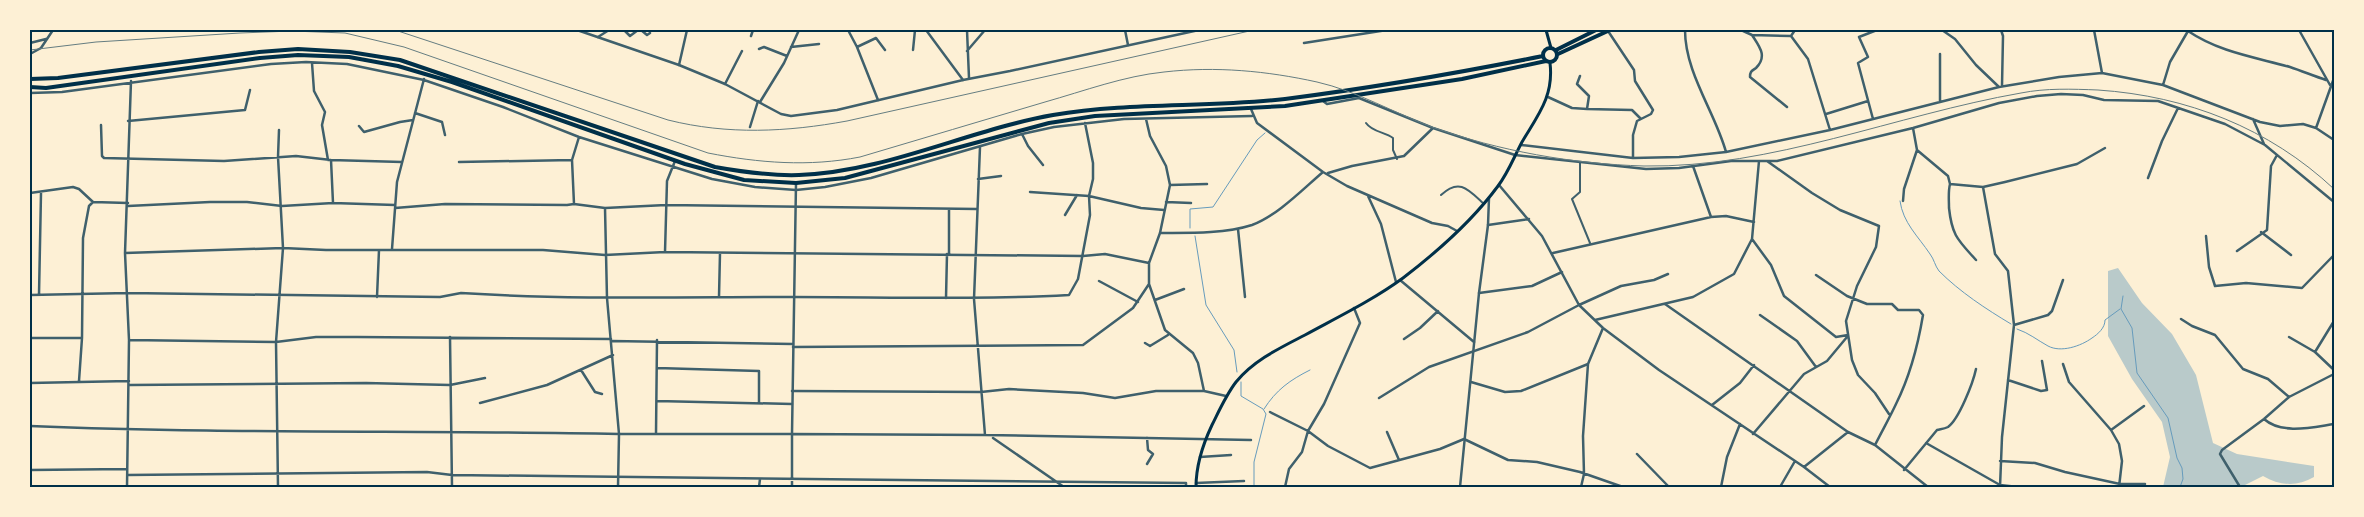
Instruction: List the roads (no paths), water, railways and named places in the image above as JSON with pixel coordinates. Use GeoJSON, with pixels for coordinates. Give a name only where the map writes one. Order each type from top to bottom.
{"type":"FeatureCollection","features":[{"type":"Feature","properties":{"kind":"main road"},"geometry":{"type":"LineString","coordinates":[[30,87],[46,88],[260,58],[298,55],[350,57],[398,66],[425,74],[675,161],[744,180],[796,183],[846,178],[1050,123],[1096,116],[1252,110],[1462,79],[1548,62],[1556,60],[1555,50],[1546,30]]}},
{"type":"Feature","properties":{"kind":"main road"},"geometry":{"type":"LineString","coordinates":[[1555,50],[1596,30]]}},
{"type":"Feature","properties":{"kind":"main road"},"geometry":{"type":"LineString","coordinates":[[1543,56],[1544,51],[1555,50],[1609,30]]}},
{"type":"Feature","properties":{"kind":"main road"},"geometry":{"type":"LineString","coordinates":[[30,79],[58,78],[259,52],[298,49],[350,52],[400,60],[715,167],[749,173],[799,175],[845,170],[1005,126],[1053,115],[1104,108],[1284,99],[1459,72],[1543,56]]}},
{"type":"Feature","properties":{"kind":"main road"},"geometry":{"type":"LineString","coordinates":[[1196,485],[1200,457],[1206,438],[1227,396],[1236,382],[1248,370],[1271,353],[1354,308],[1398,281],[1423,262],[1457,231],[1499,185],[1548,98],[1552,78],[1548,62],[1543,56]]}},
{"type":"Feature","properties":{"kind":"street"},"geometry":{"type":"LineString","coordinates":[[30,54],[41,48],[54,30]]}},
{"type":"Feature","properties":{"kind":"street"},"geometry":{"type":"LineString","coordinates":[[577,30],[679,65],[725,84],[780,114],[801,116],[837,110],[969,78],[1199,30]]}},
{"type":"Feature","properties":{"kind":"street"},"geometry":{"type":"LineString","coordinates":[[598,37],[609,30]]}},
{"type":"Feature","properties":{"kind":"street"},"geometry":{"type":"LineString","coordinates":[[624,30],[630,36],[640,30],[647,36],[650,33]]}},
{"type":"Feature","properties":{"kind":"street"},"geometry":{"type":"LineString","coordinates":[[679,65],[687,30]]}},
{"type":"Feature","properties":{"kind":"street"},"geometry":{"type":"LineString","coordinates":[[750,36],[753,30]]}},
{"type":"Feature","properties":{"kind":"street"},"geometry":{"type":"LineString","coordinates":[[750,127],[759,102],[787,56],[798,30]]}},
{"type":"Feature","properties":{"kind":"street"},"geometry":{"type":"LineString","coordinates":[[848,30],[857,47],[878,100]]}},
{"type":"Feature","properties":{"kind":"street"},"geometry":{"type":"LineString","coordinates":[[913,50],[915,30]]}},
{"type":"Feature","properties":{"kind":"street"},"geometry":{"type":"LineString","coordinates":[[926,30],[963,80]]}},
{"type":"Feature","properties":{"kind":"street"},"geometry":{"type":"LineString","coordinates":[[967,30],[969,78]]}},
{"type":"Feature","properties":{"kind":"street"},"geometry":{"type":"LineString","coordinates":[[968,51],[985,30]]}},
{"type":"Feature","properties":{"kind":"street"},"geometry":{"type":"LineString","coordinates":[[1124,30],[1128,45]]}},
{"type":"Feature","properties":{"kind":"street"},"geometry":{"type":"LineString","coordinates":[[1304,43],[1387,30]]}},
{"type":"Feature","properties":{"kind":"street"},"geometry":{"type":"LineString","coordinates":[[1609,30],[1634,70],[1635,81],[1644,98],[1652,105],[1653,110],[1651,114],[1640,118],[1633,136],[1633,158]]}},
{"type":"Feature","properties":{"kind":"street"},"geometry":{"type":"LineString","coordinates":[[1685,30],[1692,66],[1706,103],[1719,128],[1726,152]]}},
{"type":"Feature","properties":{"kind":"street"},"geometry":{"type":"LineString","coordinates":[[1741,30],[1752,35],[1792,36]]}},
{"type":"Feature","properties":{"kind":"street"},"geometry":{"type":"LineString","coordinates":[[1792,36],[1795,30]]}},
{"type":"Feature","properties":{"kind":"street"},"geometry":{"type":"LineString","coordinates":[[1873,119],[1858,63],[1868,57],[1859,37],[1877,30]]}},
{"type":"Feature","properties":{"kind":"street"},"geometry":{"type":"LineString","coordinates":[[1942,30],[1955,39],[1976,66],[2000,86]]}},
{"type":"Feature","properties":{"kind":"street"},"geometry":{"type":"LineString","coordinates":[[2000,86],[2003,36],[2001,30]]}},
{"type":"Feature","properties":{"kind":"street"},"geometry":{"type":"LineString","coordinates":[[2094,30],[2102,73]]}},
{"type":"Feature","properties":{"kind":"street"},"geometry":{"type":"LineString","coordinates":[[2299,30],[2330,86]]}},
{"type":"Feature","properties":{"kind":"street"},"geometry":{"type":"LineString","coordinates":[[2163,86],[2170,62],[2188,31],[2204,42],[2229,52],[2290,67],[2326,80]]}},
{"type":"Feature","properties":{"kind":"street"},"geometry":{"type":"LineString","coordinates":[[1752,35],[1762,51],[1762,60],[1751,72],[1750,77],[1787,107]]}},
{"type":"Feature","properties":{"kind":"street"},"geometry":{"type":"LineString","coordinates":[[1792,36],[1808,59],[1830,130]]}},
{"type":"Feature","properties":{"kind":"street"},"geometry":{"type":"LineString","coordinates":[[857,47],[876,38],[885,50]]}},
{"type":"Feature","properties":{"kind":"street"},"geometry":{"type":"LineString","coordinates":[[30,42],[46,39]]}},
{"type":"Feature","properties":{"kind":"street"},"geometry":{"type":"LineString","coordinates":[[791,48],[819,44]]}},
{"type":"Feature","properties":{"kind":"street"},"geometry":{"type":"LineString","coordinates":[[759,50],[764,47],[787,56]]}},
{"type":"Feature","properties":{"kind":"street"},"geometry":{"type":"LineString","coordinates":[[725,84],[742,51]]}},
{"type":"Feature","properties":{"kind":"street"},"geometry":{"type":"LineString","coordinates":[[1940,54],[1940,102]]}},
{"type":"Feature","properties":{"kind":"street"},"geometry":{"type":"LineString","coordinates":[[312,62],[314,91],[325,112],[322,124],[330,160],[333,203]]}},
{"type":"Feature","properties":{"kind":"street"},"geometry":{"type":"LineString","coordinates":[[30,93],[62,92],[271,64],[312,62],[347,64],[424,80],[503,107],[579,137],[712,179],[755,187],[796,190],[825,187],[871,178],[1022,134],[1085,123],[1252,116]]}},
{"type":"Feature","properties":{"kind":"street"},"geometry":{"type":"LineString","coordinates":[[1521,145],[1633,158],[1679,157],[1726,152],[1830,130],[2000,86],[2059,76],[2102,73],[2163,86],[2253,119],[2280,126],[2303,124],[2316,128],[2334,140]]}},
{"type":"Feature","properties":{"kind":"street"},"geometry":{"type":"LineString","coordinates":[[392,249],[397,182],[425,74]]}},
{"type":"Feature","properties":{"kind":"street"},"geometry":{"type":"LineString","coordinates":[[128,487],[130,383],[125,253],[128,205],[128,121],[132,76]]}},
{"type":"Feature","properties":{"kind":"street"},"geometry":{"type":"LineString","coordinates":[[1580,76],[1577,84],[1589,96],[1587,109]]}},
{"type":"Feature","properties":{"kind":"street"},"geometry":{"type":"LineString","coordinates":[[2316,128],[2334,78]]}},
{"type":"Feature","properties":{"kind":"street"},"geometry":{"type":"LineString","coordinates":[[128,121],[246,110],[250,90]]}},
{"type":"Feature","properties":{"kind":"street"},"geometry":{"type":"LineString","coordinates":[[1323,101],[1327,104],[1359,98],[1433,128],[1515,155],[1646,169],[1731,161],[1777,161],[1913,128],[1999,104],[2049,95],[2083,96],[2104,100],[2158,101],[2225,124],[2265,145],[2334,202]]}},
{"type":"Feature","properties":{"kind":"street"},"geometry":{"type":"LineString","coordinates":[[1548,98],[1572,108],[1632,110],[1640,118]]}},
{"type":"Feature","properties":{"kind":"street"},"geometry":{"type":"LineString","coordinates":[[503,107],[505,101]]}},
{"type":"Feature","properties":{"kind":"street"},"geometry":{"type":"LineString","coordinates":[[1826,114],[1868,101]]}},
{"type":"Feature","properties":{"kind":"street"},"geometry":{"type":"LineString","coordinates":[[2148,178],[2162,141],[2178,108]]}},
{"type":"Feature","properties":{"kind":"street"},"geometry":{"type":"LineString","coordinates":[[1252,110],[1252,116],[1257,123],[1323,172],[1368,196],[1432,223],[1448,226],[1457,231]]}},
{"type":"Feature","properties":{"kind":"street"},"geometry":{"type":"LineString","coordinates":[[415,113],[442,122],[445,135]]}},
{"type":"Feature","properties":{"kind":"street"},"geometry":{"type":"LineString","coordinates":[[1146,119],[1150,136],[1166,166],[1170,185],[1160,233],[1149,263],[1149,284],[1168,335],[1193,354],[1198,364],[1204,391]]}},
{"type":"Feature","properties":{"kind":"street"},"geometry":{"type":"LineString","coordinates":[[2253,119],[2265,145]]}},
{"type":"Feature","properties":{"kind":"street"},"geometry":{"type":"LineString","coordinates":[[359,126],[364,132],[413,120]]}},
{"type":"Feature","properties":{"kind":"street"},"geometry":{"type":"LineString","coordinates":[[30,294],[128,293],[440,297],[461,293],[607,298],[795,296],[974,299],[1069,295],[1078,279],[1090,215],[1089,196],[1093,179],[1093,163],[1085,123]]}},
{"type":"Feature","properties":{"kind":"street"},"geometry":{"type":"LineString","coordinates":[[1366,123],[1372,129],[1386,133],[1393,138],[1393,150],[1397,159]]}},
{"type":"Feature","properties":{"kind":"street"},"geometry":{"type":"LineString","coordinates":[[101,125],[102,156],[104,158],[224,161],[296,156],[330,160],[402,162]]}},
{"type":"Feature","properties":{"kind":"street"},"geometry":{"type":"LineString","coordinates":[[1327,174],[1352,166],[1397,159],[1404,156],[1433,128]]}},
{"type":"Feature","properties":{"kind":"street"},"geometry":{"type":"LineString","coordinates":[[1903,201],[1904,190],[1917,150],[1913,128]]}},
{"type":"Feature","properties":{"kind":"street"},"geometry":{"type":"LineString","coordinates":[[278,487],[276,342],[283,248],[278,157],[279,130]]}},
{"type":"Feature","properties":{"kind":"street"},"geometry":{"type":"LineString","coordinates":[[1022,134],[1028,146],[1043,165]]}},
{"type":"Feature","properties":{"kind":"street"},"geometry":{"type":"LineString","coordinates":[[574,204],[572,160],[579,137]]}},
{"type":"Feature","properties":{"kind":"street"},"geometry":{"type":"LineString","coordinates":[[980,141],[974,299],[984,435]]}},
{"type":"Feature","properties":{"kind":"street"},"geometry":{"type":"LineString","coordinates":[[1950,184],[1983,187],[2077,164],[2104,148]]}},
{"type":"Feature","properties":{"kind":"street"},"geometry":{"type":"LineString","coordinates":[[1917,150],[1948,176],[1950,184],[1948,191],[1951,227],[1957,239],[1976,260]]}},
{"type":"Feature","properties":{"kind":"street"},"geometry":{"type":"LineString","coordinates":[[2237,251],[2260,232],[2267,230],[2271,166],[2277,155]]}},
{"type":"Feature","properties":{"kind":"street"},"geometry":{"type":"LineString","coordinates":[[459,162],[572,160]]}},
{"type":"Feature","properties":{"kind":"street"},"geometry":{"type":"LineString","coordinates":[[1766,160],[1812,193],[1840,210],[1879,226],[1872,257],[1861,275],[1846,321],[1852,360],[1858,375],[1875,393],[1889,414]]}},
{"type":"Feature","properties":{"kind":"street"},"geometry":{"type":"LineString","coordinates":[[665,252],[667,181],[675,161]]}},
{"type":"Feature","properties":{"kind":"street"},"geometry":{"type":"LineString","coordinates":[[1594,320],[1693,297],[1734,274],[1752,239],[1759,161]]}},
{"type":"Feature","properties":{"kind":"street"},"geometry":{"type":"LineString","coordinates":[[1580,163],[1580,192],[1572,199],[1590,243]]}},
{"type":"Feature","properties":{"kind":"street"},"geometry":{"type":"LineString","coordinates":[[1693,166],[1711,217]]}},
{"type":"Feature","properties":{"kind":"street"},"geometry":{"type":"LineString","coordinates":[[1160,233],[1238,228],[1254,224],[1291,199],[1323,172]]}},
{"type":"Feature","properties":{"kind":"street"},"geometry":{"type":"LineString","coordinates":[[978,179],[1001,176]]}},
{"type":"Feature","properties":{"kind":"street"},"geometry":{"type":"LineString","coordinates":[[792,487],[796,183]]}},
{"type":"Feature","properties":{"kind":"street"},"geometry":{"type":"LineString","coordinates":[[1170,185],[1207,184]]}},
{"type":"Feature","properties":{"kind":"street"},"geometry":{"type":"LineString","coordinates":[[1441,195],[1456,185],[1462,187],[1483,203]]}},
{"type":"Feature","properties":{"kind":"street"},"geometry":{"type":"LineString","coordinates":[[1499,185],[1529,219],[1553,253],[1578,305],[1594,320],[1659,370],[1804,467],[1830,487]]}},
{"type":"Feature","properties":{"kind":"street"},"geometry":{"type":"LineString","coordinates":[[30,193],[41,193],[73,187],[79,189],[93,202],[128,205],[220,202],[282,206],[333,203],[395,207],[445,204],[567,206],[574,204],[605,208],[666,204],[795,208],[977,209]]}},
{"type":"Feature","properties":{"kind":"street"},"geometry":{"type":"LineString","coordinates":[[1983,187],[1995,254],[2008,272],[2014,325],[2000,461],[2000,486]]}},
{"type":"Feature","properties":{"kind":"street"},"geometry":{"type":"LineString","coordinates":[[1030,192],[1089,196],[1141,208],[1164,210]]}},
{"type":"Feature","properties":{"kind":"street"},"geometry":{"type":"LineString","coordinates":[[39,295],[41,193]]}},
{"type":"Feature","properties":{"kind":"street"},"geometry":{"type":"LineString","coordinates":[[1066,215],[1077,195]]}},
{"type":"Feature","properties":{"kind":"street"},"geometry":{"type":"LineString","coordinates":[[1368,196],[1382,224],[1398,281],[1438,310],[1474,342]]}},
{"type":"Feature","properties":{"kind":"street"},"geometry":{"type":"LineString","coordinates":[[1460,487],[1479,293],[1488,224],[1489,197]]}},
{"type":"Feature","properties":{"kind":"street"},"geometry":{"type":"LineString","coordinates":[[80,381],[84,294],[84,238],[89,206],[93,202]]}},
{"type":"Feature","properties":{"kind":"street"},"geometry":{"type":"LineString","coordinates":[[1166,202],[1192,202]]}},
{"type":"Feature","properties":{"kind":"street"},"geometry":{"type":"LineString","coordinates":[[605,208],[607,298],[619,434],[618,487]]}},
{"type":"Feature","properties":{"kind":"street"},"geometry":{"type":"LineString","coordinates":[[946,298],[948,209]]}},
{"type":"Feature","properties":{"kind":"street"},"geometry":{"type":"LineString","coordinates":[[1553,253],[1590,243],[1711,217],[1726,216],[1755,222]]}},
{"type":"Feature","properties":{"kind":"street"},"geometry":{"type":"LineString","coordinates":[[1488,224],[1529,219]]}},
{"type":"Feature","properties":{"kind":"street"},"geometry":{"type":"LineString","coordinates":[[1238,228],[1245,297]]}},
{"type":"Feature","properties":{"kind":"street"},"geometry":{"type":"LineString","coordinates":[[2260,232],[2291,255]]}},
{"type":"Feature","properties":{"kind":"street"},"geometry":{"type":"LineString","coordinates":[[2206,236],[2209,267],[2215,286],[2246,284],[2302,288],[2334,255]]}},
{"type":"Feature","properties":{"kind":"street"},"geometry":{"type":"LineString","coordinates":[[1752,239],[1770,266],[1784,296],[1836,338],[1848,335]]}},
{"type":"Feature","properties":{"kind":"street"},"geometry":{"type":"LineString","coordinates":[[125,253],[283,248],[544,250],[605,255],[665,252],[1083,256],[1105,254],[1149,263]]}},
{"type":"Feature","properties":{"kind":"street"},"geometry":{"type":"LineString","coordinates":[[377,297],[379,250]]}},
{"type":"Feature","properties":{"kind":"street"},"geometry":{"type":"LineString","coordinates":[[719,297],[720,253]]}},
{"type":"Feature","properties":{"kind":"street"},"geometry":{"type":"LineString","coordinates":[[1479,293],[1532,286],[1562,272]]}},
{"type":"Feature","properties":{"kind":"street"},"geometry":{"type":"LineString","coordinates":[[1379,398],[1429,367],[1528,332],[1578,305],[1622,286],[1654,280],[1668,274]]}},
{"type":"Feature","properties":{"kind":"street"},"geometry":{"type":"LineString","coordinates":[[1816,274],[1867,304],[1892,304],[1898,310],[1919,310],[1923,315],[1918,344],[1896,405],[1889,414],[1875,445]]}},
{"type":"Feature","properties":{"kind":"street"},"geometry":{"type":"LineString","coordinates":[[2014,325],[2048,315],[2052,312],[2063,280]]}},
{"type":"Feature","properties":{"kind":"street"},"geometry":{"type":"LineString","coordinates":[[1099,281],[1138,302]]}},
{"type":"Feature","properties":{"kind":"street"},"geometry":{"type":"LineString","coordinates":[[129,340],[276,342],[324,337],[450,337],[657,340],[793,346],[1083,345],[1138,302],[1149,284]]}},
{"type":"Feature","properties":{"kind":"street"},"geometry":{"type":"LineString","coordinates":[[1155,300],[1184,289]]}},
{"type":"Feature","properties":{"kind":"street"},"geometry":{"type":"LineString","coordinates":[[1665,304],[1848,432],[1875,445],[1904,470],[1928,487]]}},
{"type":"Feature","properties":{"kind":"street"},"geometry":{"type":"LineString","coordinates":[[1285,487],[1289,469],[1302,452],[1308,431],[1324,404],[1360,323],[1354,308]]}},
{"type":"Feature","properties":{"kind":"street"},"geometry":{"type":"LineString","coordinates":[[1404,339],[1420,328],[1438,310]]}},
{"type":"Feature","properties":{"kind":"street"},"geometry":{"type":"LineString","coordinates":[[1760,315],[1797,340],[1816,367]]}},
{"type":"Feature","properties":{"kind":"street"},"geometry":{"type":"LineString","coordinates":[[2182,319],[2192,326],[2215,335],[2242,369],[2268,379],[2289,397]]}},
{"type":"Feature","properties":{"kind":"street"},"geometry":{"type":"LineString","coordinates":[[2314,352],[2334,321]]}},
{"type":"Feature","properties":{"kind":"street"},"geometry":{"type":"LineString","coordinates":[[1581,487],[1584,474],[1583,436],[1588,364],[1603,328]]}},
{"type":"Feature","properties":{"kind":"street"},"geometry":{"type":"LineString","coordinates":[[1145,343],[1150,346],[1168,335]]}},
{"type":"Feature","properties":{"kind":"street"},"geometry":{"type":"LineString","coordinates":[[1753,434],[1804,374],[1827,361],[1848,335]]}},
{"type":"Feature","properties":{"kind":"street"},"geometry":{"type":"LineString","coordinates":[[450,337],[452,487]]}},
{"type":"Feature","properties":{"kind":"street"},"geometry":{"type":"LineString","coordinates":[[2289,337],[2314,352],[2334,370]]}},
{"type":"Feature","properties":{"kind":"street"},"geometry":{"type":"LineString","coordinates":[[30,338],[82,338]]}},
{"type":"Feature","properties":{"kind":"street"},"geometry":{"type":"LineString","coordinates":[[656,433],[657,340]]}},
{"type":"Feature","properties":{"kind":"street"},"geometry":{"type":"LineString","coordinates":[[480,403],[547,385],[613,355]]}},
{"type":"Feature","properties":{"kind":"street"},"geometry":{"type":"LineString","coordinates":[[2008,380],[2041,391],[2047,390],[2042,362]]}},
{"type":"Feature","properties":{"kind":"street"},"geometry":{"type":"LineString","coordinates":[[1471,382],[1505,392],[1521,391],[1588,364]]}},
{"type":"Feature","properties":{"kind":"street"},"geometry":{"type":"LineString","coordinates":[[2063,364],[2069,382],[2112,430],[2119,444],[2122,461],[2120,485]]}},
{"type":"Feature","properties":{"kind":"street"},"geometry":{"type":"LineString","coordinates":[[1712,405],[1740,382],[1754,365]]}},
{"type":"Feature","properties":{"kind":"street"},"geometry":{"type":"LineString","coordinates":[[657,368],[759,370],[759,403]]}},
{"type":"Feature","properties":{"kind":"street"},"geometry":{"type":"LineString","coordinates":[[580,370],[595,392],[602,394]]}},
{"type":"Feature","properties":{"kind":"street"},"geometry":{"type":"LineString","coordinates":[[1904,470],[1936,430],[1946,429],[1952,424],[1974,382],[1976,370]]}},
{"type":"Feature","properties":{"kind":"street"},"geometry":{"type":"LineString","coordinates":[[2240,487],[2220,454],[2222,450],[2264,419],[2289,397],[2334,374]]}},
{"type":"Feature","properties":{"kind":"street"},"geometry":{"type":"LineString","coordinates":[[30,383],[80,381],[277,385],[366,383],[450,385],[485,378]]}},
{"type":"Feature","properties":{"kind":"street"},"geometry":{"type":"LineString","coordinates":[[792,391],[982,392],[1009,389],[1083,393],[1115,398],[1156,391],[1204,391],[1227,396]]}},
{"type":"Feature","properties":{"kind":"street"},"geometry":{"type":"LineString","coordinates":[[656,401],[792,404]]}},
{"type":"Feature","properties":{"kind":"street"},"geometry":{"type":"LineString","coordinates":[[2112,430],[2144,406]]}},
{"type":"Feature","properties":{"kind":"street"},"geometry":{"type":"LineString","coordinates":[[1270,412],[1308,431],[1328,446],[1370,468],[1440,449],[1464,439],[1508,460],[1537,462],[1584,474],[1623,487]]}},
{"type":"Feature","properties":{"kind":"street"},"geometry":{"type":"LineString","coordinates":[[2264,419],[2275,426],[2300,428],[2334,424]]}},
{"type":"Feature","properties":{"kind":"street"},"geometry":{"type":"LineString","coordinates":[[1721,487],[1727,457],[1740,424]]}},
{"type":"Feature","properties":{"kind":"street"},"geometry":{"type":"LineString","coordinates":[[30,426],[129,430],[450,430],[619,434],[984,435],[1251,440]]}},
{"type":"Feature","properties":{"kind":"street"},"geometry":{"type":"LineString","coordinates":[[1387,432],[1399,460]]}},
{"type":"Feature","properties":{"kind":"street"},"geometry":{"type":"LineString","coordinates":[[1804,467],[1848,432]]}},
{"type":"Feature","properties":{"kind":"street"},"geometry":{"type":"LineString","coordinates":[[992,436],[1064,487]]}},
{"type":"Feature","properties":{"kind":"street"},"geometry":{"type":"LineString","coordinates":[[1147,438],[1148,450],[1153,454],[1147,464]]}},
{"type":"Feature","properties":{"kind":"street"},"geometry":{"type":"LineString","coordinates":[[1926,443],[2000,486],[2018,487]]}},
{"type":"Feature","properties":{"kind":"street"},"geometry":{"type":"LineString","coordinates":[[1637,454],[1668,486]]}},
{"type":"Feature","properties":{"kind":"street"},"geometry":{"type":"LineString","coordinates":[[1200,457],[1231,455]]}},
{"type":"Feature","properties":{"kind":"street"},"geometry":{"type":"LineString","coordinates":[[1780,487],[1795,461]]}},
{"type":"Feature","properties":{"kind":"street"},"geometry":{"type":"LineString","coordinates":[[2000,461],[2035,463],[2120,485],[2145,484]]}},
{"type":"Feature","properties":{"kind":"street"},"geometry":{"type":"LineString","coordinates":[[30,470],[127,470]]}},
{"type":"Feature","properties":{"kind":"street"},"geometry":{"type":"LineString","coordinates":[[128,475],[428,472],[452,475],[618,478],[1186,483],[1186,487]]}},
{"type":"Feature","properties":{"kind":"street"},"geometry":{"type":"LineString","coordinates":[[759,487],[760,479]]}},
{"type":"Feature","properties":{"kind":"street"},"geometry":{"type":"LineString","coordinates":[[1196,485],[1244,481]]}},
{"type":"Feature","properties":{"kind":"street"},"geometry":{"type":"LineString","coordinates":[[1663,487],[1668,486]]}},
{"type":"Feature","properties":{"kind":"waterway"},"geometry":{"type":"LineString","coordinates":[[1190,228],[1190,209],[1213,207],[1257,140],[1265,133]]}},
{"type":"Feature","properties":{"kind":"waterway"},"geometry":{"type":"LineString","coordinates":[[1900,201],[1904,216],[1939,271],[1973,300],[2011,324]]}},
{"type":"Feature","properties":{"kind":"waterway"},"geometry":{"type":"LineString","coordinates":[[1195,236],[1206,305],[1234,350],[1237,372]]}},
{"type":"Feature","properties":{"kind":"waterway"},"geometry":{"type":"LineString","coordinates":[[2123,296],[2121,309],[2132,328],[2137,373],[2168,418],[2177,458],[2182,468],[2183,479],[2180,487]]}},
{"type":"Feature","properties":{"kind":"waterway"},"geometry":{"type":"LineString","coordinates":[[2017,329],[2053,348],[2071,348],[2097,335],[2105,320],[2120,309]]}},
{"type":"Feature","properties":{"kind":"waterway"},"geometry":{"type":"LineString","coordinates":[[1264,409],[1273,396],[1284,386],[1310,370]]}},
{"type":"Feature","properties":{"kind":"waterway"},"geometry":{"type":"LineString","coordinates":[[1241,382],[1241,396],[1263,409],[1266,414],[1254,462],[1254,487]]}},
{"type":"Feature","properties":{"kind":"railway"},"geometry":{"type":"LineString","coordinates":[[395,30],[668,120],[690,125],[735,130],[802,128],[847,121],[1254,30]]}},
{"type":"Feature","properties":{"kind":"railway"},"geometry":{"type":"LineString","coordinates":[[30,50],[96,42],[240,33],[292,31],[345,33],[404,47],[708,153],[746,159],[803,163],[860,157],[1119,80],[1183,70],[1241,71],[1317,82],[1361,97],[1432,127],[1483,143],[1563,159],[1644,166],[1740,159],[1787,150],[1927,114],[2030,91],[2059,89],[2098,90],[2131,93],[2163,99],[2225,119],[2254,132],[2282,149],[2309,167],[2334,189]]}}]}
